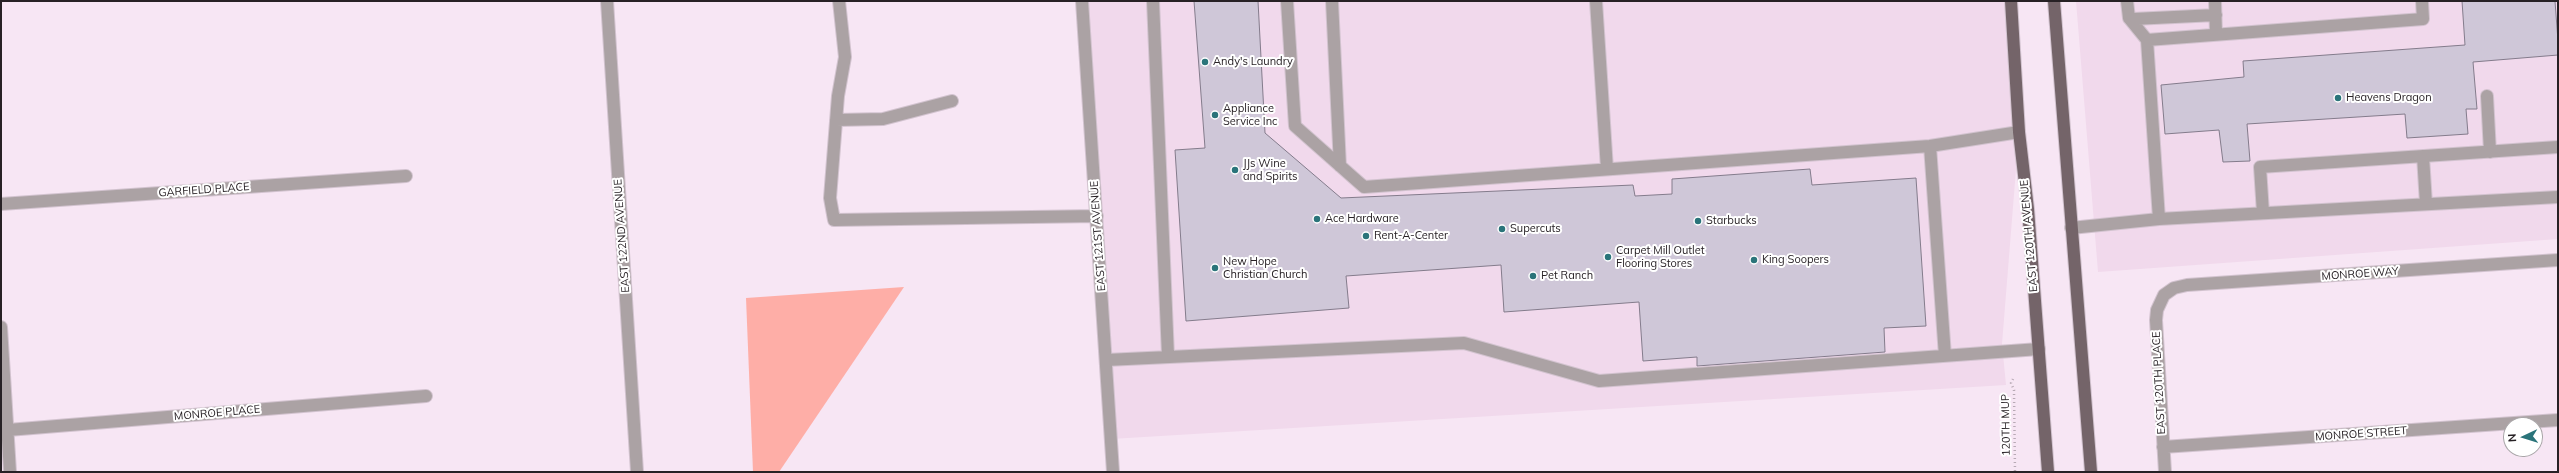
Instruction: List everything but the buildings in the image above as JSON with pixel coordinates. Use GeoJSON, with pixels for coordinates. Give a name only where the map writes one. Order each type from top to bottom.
{"type":"FeatureCollection","features":[{"type":"Feature","properties":{"kind":"main road","name":"EAST 120TH AVENUE"},"geometry":{"type":"LineString","coordinates":[[2011,1],[2019,132],[2039,349],[2048,472]]}},
{"type":"Feature","properties":{"kind":"main road"},"geometry":{"type":"LineString","coordinates":[[2054,1],[2091,472]]}},
{"type":"Feature","properties":{"kind":"street","name":"EAST 122ND AVENUE"},"geometry":{"type":"LineString","coordinates":[[607,1],[637,472]]}},
{"type":"Feature","properties":{"kind":"street"},"geometry":{"type":"LineString","coordinates":[[839,1],[845,57],[836,120],[830,198],[834,220],[1097,216]]}},
{"type":"Feature","properties":{"kind":"street","name":"EAST 121ST AVENUE"},"geometry":{"type":"LineString","coordinates":[[1082,1],[1113,472]]}},
{"type":"Feature","properties":{"kind":"street"},"geometry":{"type":"LineString","coordinates":[[1153,1],[1168,356]]}},
{"type":"Feature","properties":{"kind":"street"},"geometry":{"type":"LineString","coordinates":[[1287,1],[1295,126],[1364,187],[1930,146],[2019,132]]}},
{"type":"Feature","properties":{"kind":"street"},"geometry":{"type":"LineString","coordinates":[[1332,1],[1340,166]]}},
{"type":"Feature","properties":{"kind":"street"},"geometry":{"type":"LineString","coordinates":[[1596,1],[1607,169]]}},
{"type":"Feature","properties":{"kind":"street"},"geometry":{"type":"LineString","coordinates":[[2127,1],[2129,18],[2147,40],[2159,219]]}},
{"type":"Feature","properties":{"kind":"street"},"geometry":{"type":"LineString","coordinates":[[2215,1],[2216,34]]}},
{"type":"Feature","properties":{"kind":"street"},"geometry":{"type":"LineString","coordinates":[[2147,40],[2423,19],[2422,1]]}},
{"type":"Feature","properties":{"kind":"street"},"geometry":{"type":"LineString","coordinates":[[2129,18],[2216,15]]}},
{"type":"Feature","properties":{"kind":"street"},"geometry":{"type":"LineString","coordinates":[[2487,96],[2490,152]]}},
{"type":"Feature","properties":{"kind":"street"},"geometry":{"type":"LineString","coordinates":[[836,120],[883,119],[952,101]]}},
{"type":"Feature","properties":{"kind":"street"},"geometry":{"type":"LineString","coordinates":[[1930,146],[1945,356]]}},
{"type":"Feature","properties":{"kind":"street"},"geometry":{"type":"LineString","coordinates":[[2263,213],[2260,167],[2558,147]]}},
{"type":"Feature","properties":{"kind":"street"},"geometry":{"type":"LineString","coordinates":[[2423,156],[2426,204]]}},
{"type":"Feature","properties":{"kind":"street","name":"GARFIELD PLACE"},"geometry":{"type":"LineString","coordinates":[[1,204],[406,176]]}},
{"type":"Feature","properties":{"kind":"street"},"geometry":{"type":"LineString","coordinates":[[2071,228],[2159,219],[2558,198]]}},
{"type":"Feature","properties":{"kind":"street","name":"MONROE WAY"},"geometry":{"type":"LineString","coordinates":[[2164,295],[2174,288],[2187,285],[2558,260]]}},
{"type":"Feature","properties":{"kind":"street","name":"EAST 120TH PLACE"},"geometry":{"type":"LineString","coordinates":[[2164,295],[2157,310],[2156,320],[2165,472]]}},
{"type":"Feature","properties":{"kind":"street"},"geometry":{"type":"LineString","coordinates":[[1,327],[10,472]]}},
{"type":"Feature","properties":{"kind":"street"},"geometry":{"type":"LineString","coordinates":[[1106,360],[1464,343],[1599,381],[2039,349]]}},
{"type":"Feature","properties":{"kind":"street","name":"MONROE PLACE"},"geometry":{"type":"LineString","coordinates":[[8,430],[426,396]]}},
{"type":"Feature","properties":{"kind":"street","name":"MONROE STREET"},"geometry":{"type":"LineString","coordinates":[[2163,447],[2558,420]]}},
{"type":"Feature","properties":{"kind":"path","name":"120TH MUP"},"geometry":{"type":"LineString","coordinates":[[2013,379],[2010,383],[2014,390],[2015,472]]}},
{"type":"Feature","properties":{"kind":"shaded area"},"geometry":{"type":"Polygon","coordinates":[[[1082,1],[2010,1],[2019,132],[2002,344],[2006,385],[1111,439],[1082,1]]]}},
{"type":"Feature","properties":{"kind":"shaded area"},"geometry":{"type":"Polygon","coordinates":[[[2076,1],[2558,1],[2558,239],[2098,272],[2076,1]]]}},
{"type":"Feature","properties":{"kind":"shaded area"},"geometry":{"type":"Polygon","coordinates":[[[904,287],[779,472],[753,472],[746,298],[904,287]]]}},
{"type":"Feature","properties":{"kind":"place","name":"Andy's Laundry"},"geometry":{"type":"Point","coordinates":[1205,62]}},
{"type":"Feature","properties":{"kind":"place","name":"Heavens Dragon"},"geometry":{"type":"Point","coordinates":[2338,98]}},
{"type":"Feature","properties":{"kind":"place","name":"Appliance Service Inc"},"geometry":{"type":"Point","coordinates":[1215,115]}},
{"type":"Feature","properties":{"kind":"place","name":"JJs Wine and Spirits"},"geometry":{"type":"Point","coordinates":[1235,170]}},
{"type":"Feature","properties":{"kind":"place","name":"Ace Hardware"},"geometry":{"type":"Point","coordinates":[1317,219]}},
{"type":"Feature","properties":{"kind":"place","name":"Starbucks"},"geometry":{"type":"Point","coordinates":[1698,221]}},
{"type":"Feature","properties":{"kind":"place","name":"Supercuts"},"geometry":{"type":"Point","coordinates":[1502,229]}},
{"type":"Feature","properties":{"kind":"place","name":"Rent-A-Center"},"geometry":{"type":"Point","coordinates":[1366,236]}},
{"type":"Feature","properties":{"kind":"place","name":"Carpet Mill Outlet Flooring Stores"},"geometry":{"type":"Point","coordinates":[1608,257]}},
{"type":"Feature","properties":{"kind":"place","name":"King Soopers"},"geometry":{"type":"Point","coordinates":[1754,260]}},
{"type":"Feature","properties":{"kind":"place","name":"New Hope Christian Church"},"geometry":{"type":"Point","coordinates":[1215,268]}},
{"type":"Feature","properties":{"kind":"place","name":"Pet Ranch"},"geometry":{"type":"Point","coordinates":[1533,276]}}]}
